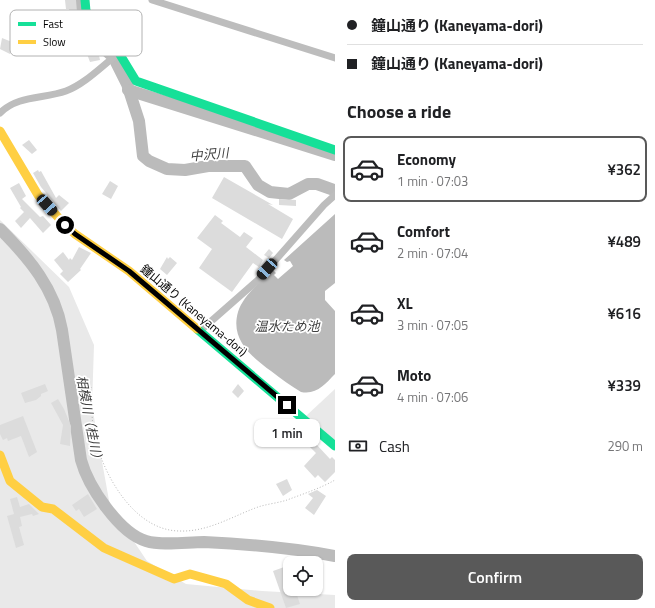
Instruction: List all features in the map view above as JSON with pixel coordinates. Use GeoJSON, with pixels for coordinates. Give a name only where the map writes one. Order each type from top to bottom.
{"type":"FeatureCollection","features":[{"type":"Feature","properties":{"kind":"street"},"geometry":{"type":"LineString","coordinates":[[85,0],[86,10]]}},
{"type":"Feature","properties":{"kind":"street"},"geometry":{"type":"LineString","coordinates":[[152,0],[335,58]]}},
{"type":"Feature","properties":{"kind":"street"},"geometry":{"type":"LineString","coordinates":[[0,113],[7,106],[14,103],[66,91],[78,84],[115,56]]}},
{"type":"Feature","properties":{"kind":"street"},"geometry":{"type":"LineString","coordinates":[[121,56],[136,81],[335,150]]}},
{"type":"Feature","properties":{"kind":"street","name":"鐘山通り (Kaneyama-dori)"},"geometry":{"type":"LineString","coordinates":[[0,131],[38,195],[60,220],[75,234],[129,271],[335,446]]}},
{"type":"Feature","properties":{"kind":"street"},"geometry":{"type":"LineString","coordinates":[[200,331],[258,280],[324,205],[335,195]]}},
{"type":"Feature","properties":{"kind":"street"},"geometry":{"type":"LineString","coordinates":[[0,455],[10,481],[19,490],[42,507],[53,509],[104,548],[174,579],[190,574],[226,584],[248,600],[270,608]]}},
{"type":"Feature","properties":{"kind":"path"},"geometry":{"type":"LineString","coordinates":[[91,387],[96,444],[110,477],[126,502],[146,520],[159,528],[179,532],[210,526],[259,506],[287,500],[335,480]]}},
{"type":"Feature","properties":{"kind":"shaded area"},"geometry":{"type":"Polygon","coordinates":[[[0,220],[69,287],[94,345],[92,406],[110,506],[147,561],[186,584],[283,592],[283,596],[335,595],[335,608],[0,608],[0,220]]]}},
{"type":"Feature","properties":{"kind":"shaded area"},"geometry":{"type":"Polygon","coordinates":[[[335,389],[335,440],[306,416],[335,389]]]}},
{"type":"Feature","properties":{"kind":"water","name":"温水ため池"},"geometry":{"type":"Polygon","coordinates":[[[335,214],[335,283],[325,291],[325,300],[335,311],[335,374],[320,388],[312,392],[301,392],[264,366],[250,354],[240,339],[236,322],[240,306],[258,284],[273,270],[276,273],[274,275],[278,279],[293,266],[290,261],[287,262],[284,260],[335,214]]]}},
{"type":"Feature","properties":{"kind":"building"},"geometry":{"type":"Polygon","coordinates":[[[65,0],[76,0],[77,10],[66,9],[65,0]]]}},
{"type":"Feature","properties":{"kind":"building"},"geometry":{"type":"Polygon","coordinates":[[[2,38],[10,41],[10,54],[0,49],[2,38]]]}},
{"type":"Feature","properties":{"kind":"building"},"geometry":{"type":"Polygon","coordinates":[[[88,56],[99,56],[100,60],[90,62],[88,56]]]}},
{"type":"Feature","properties":{"kind":"building"},"geometry":{"type":"Polygon","coordinates":[[[29,140],[37,150],[32,154],[22,145],[29,140]]]}},
{"type":"Feature","properties":{"kind":"building"},"geometry":{"type":"Polygon","coordinates":[[[38,170],[39,172],[41,171],[56,198],[59,195],[69,203],[61,211],[41,187],[33,173],[38,170]]]}},
{"type":"Feature","properties":{"kind":"building"},"geometry":{"type":"Polygon","coordinates":[[[224,177],[273,205],[268,204],[293,219],[282,239],[212,198],[224,177]]]}},
{"type":"Feature","properties":{"kind":"building"},"geometry":{"type":"Polygon","coordinates":[[[110,181],[118,186],[111,199],[102,194],[110,181]]]}},
{"type":"Feature","properties":{"kind":"building"},"geometry":{"type":"Polygon","coordinates":[[[19,183],[26,196],[22,199],[40,217],[43,216],[51,225],[43,233],[30,218],[21,228],[15,221],[24,212],[20,208],[21,207],[10,188],[19,183]]]}},
{"type":"Feature","properties":{"kind":"building"},"geometry":{"type":"Polygon","coordinates":[[[279,199],[296,200],[296,206],[279,205],[279,199]]]}},
{"type":"Feature","properties":{"kind":"building"},"geometry":{"type":"Polygon","coordinates":[[[215,215],[223,221],[221,223],[240,237],[244,232],[253,238],[246,247],[263,260],[259,267],[253,263],[232,292],[199,268],[212,249],[197,238],[215,215]]]}},
{"type":"Feature","properties":{"kind":"building"},"geometry":{"type":"Polygon","coordinates":[[[79,247],[91,253],[80,269],[81,270],[68,282],[60,274],[63,271],[54,260],[63,252],[69,260],[70,258],[72,260],[79,247]]]}},
{"type":"Feature","properties":{"kind":"building"},"geometry":{"type":"Polygon","coordinates":[[[269,249],[273,253],[269,258],[264,255],[269,249]]]}},
{"type":"Feature","properties":{"kind":"building"},"geometry":{"type":"Polygon","coordinates":[[[167,257],[168,259],[170,257],[177,263],[167,275],[160,269],[167,257]]]}},
{"type":"Feature","properties":{"kind":"building"},"geometry":{"type":"Polygon","coordinates":[[[45,384],[48,391],[41,394],[41,396],[36,400],[25,403],[21,393],[45,384]]]}},
{"type":"Feature","properties":{"kind":"building"},"geometry":{"type":"Polygon","coordinates":[[[238,384],[244,391],[238,398],[232,392],[238,384]]]}},
{"type":"Feature","properties":{"kind":"building"},"geometry":{"type":"Polygon","coordinates":[[[58,399],[71,426],[70,446],[60,444],[63,425],[51,403],[58,399]]]}},
{"type":"Feature","properties":{"kind":"building"},"geometry":{"type":"Polygon","coordinates":[[[23,416],[37,452],[29,457],[21,436],[8,441],[7,438],[3,440],[0,434],[0,425],[23,416]]]}},
{"type":"Feature","properties":{"kind":"building"},"geometry":{"type":"Polygon","coordinates":[[[309,432],[318,441],[316,444],[330,459],[332,457],[335,460],[335,472],[325,482],[318,475],[315,478],[304,466],[316,453],[302,439],[309,432]]]}},
{"type":"Feature","properties":{"kind":"building"},"geometry":{"type":"Polygon","coordinates":[[[287,479],[292,490],[283,496],[276,484],[287,479]]]}},
{"type":"Feature","properties":{"kind":"building"},"geometry":{"type":"Polygon","coordinates":[[[317,490],[326,496],[314,515],[305,508],[313,498],[308,494],[317,490]]]}},
{"type":"Feature","properties":{"kind":"building"},"geometry":{"type":"Polygon","coordinates":[[[88,494],[97,509],[84,517],[79,509],[76,511],[72,505],[88,494]]]}},
{"type":"Feature","properties":{"kind":"building"},"geometry":{"type":"Polygon","coordinates":[[[17,497],[20,507],[29,504],[39,514],[20,517],[22,526],[19,527],[24,545],[16,548],[7,516],[14,514],[10,499],[17,497]]]}},
{"type":"Feature","properties":{"kind":"building"},"geometry":{"type":"Polygon","coordinates":[[[283,567],[283,596],[297,596],[300,604],[286,608],[273,571],[283,567]]]}},
{"type":"Feature","properties":{"kind":"waterway","name":"中沢川"},"geometry":{"type":"LineString","coordinates":[[79,0],[81,10]]}},
{"type":"Feature","properties":{"kind":"waterway","name":"中沢川"},"geometry":{"type":"LineString","coordinates":[[116,62],[127,84],[139,121],[143,156],[149,161],[167,169],[185,170],[208,166],[245,166],[258,185],[270,192],[289,194],[308,184],[317,184],[334,190]]}},
{"type":"Feature","properties":{"kind":"waterway","name":"中沢川"},"geometry":{"type":"LineString","coordinates":[[128,90],[335,155]]}},
{"type":"Feature","properties":{"kind":"waterway","name":"相模川（桂川）"},"geometry":{"type":"LineString","coordinates":[[0,229],[31,263],[47,288],[59,315],[81,460],[90,482],[98,495],[115,519],[125,529],[146,541],[167,544],[204,542],[237,544],[335,556]]}},
{"type":"Feature","properties":{"kind":"traffic: fast"},"geometry":{"type":"LineString","coordinates":[[85,0],[86,10]]}},
{"type":"Feature","properties":{"kind":"traffic: fast"},"geometry":{"type":"LineString","coordinates":[[121,56],[136,81],[335,150]]}},
{"type":"Feature","properties":{"kind":"traffic: fast"},"geometry":{"type":"LineString","coordinates":[[197,329],[335,446]]}},
{"type":"Feature","properties":{"kind":"traffic: slow"},"geometry":{"type":"LineString","coordinates":[[0,131],[38,195],[65,225],[75,234],[129,271],[197,329]]}},
{"type":"Feature","properties":{"kind":"traffic: slow"},"geometry":{"type":"LineString","coordinates":[[0,455],[10,481],[42,507],[53,509],[104,548],[174,579],[190,574],[226,584],[248,600],[270,608]]}},
{"type":"Feature","properties":{"kind":"route"},"geometry":{"type":"LineString","coordinates":[[65,225],[75,234],[129,271],[287,405]]}}]}
